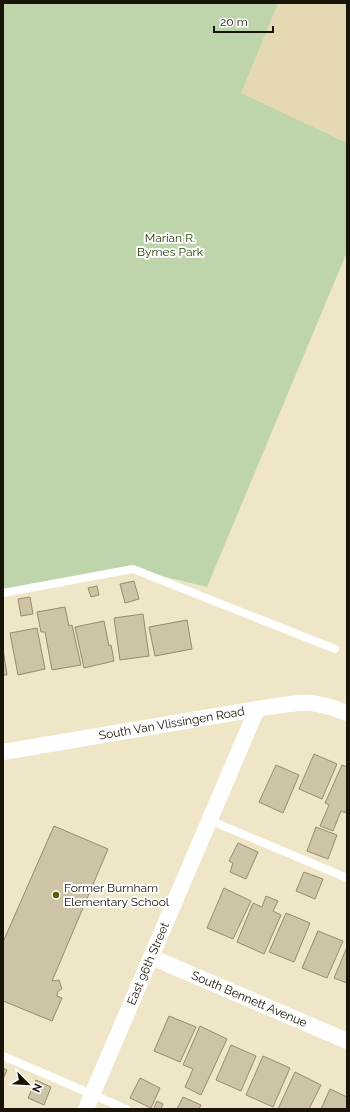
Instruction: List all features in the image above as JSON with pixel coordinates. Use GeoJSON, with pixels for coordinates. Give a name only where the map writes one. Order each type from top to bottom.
{"type":"FeatureCollection","features":[{"type":"Feature","properties":{"kind":"street","name":"South Van Vlissingen Road"},"geometry":{"type":"LineString","coordinates":[[3,752],[296,703],[312,703],[343,712]]}},
{"type":"Feature","properties":{"kind":"street","name":"East 96th Street"},"geometry":{"type":"LineString","coordinates":[[89,1102],[257,709]]}},
{"type":"Feature","properties":{"kind":"street","name":"South Bennett Avenue"},"geometry":{"type":"LineString","coordinates":[[151,957],[347,1041]]}},
{"type":"Feature","properties":{"kind":"lane"},"geometry":{"type":"LineString","coordinates":[[3,593],[133,569],[335,649]]}},
{"type":"Feature","properties":{"kind":"lane"},"geometry":{"type":"LineString","coordinates":[[209,820],[347,878]]}},
{"type":"Feature","properties":{"kind":"lane"},"geometry":{"type":"LineString","coordinates":[[3,1056],[89,1102],[126,1109]]}},
{"type":"Feature","properties":{"kind":"shaded area"},"geometry":{"type":"Polygon","coordinates":[[[274,3],[347,3],[347,145],[235,97],[274,3]]]}},
{"type":"Feature","properties":{"kind":"green space","name":"Marian R. Byrnes Park"},"geometry":{"type":"Polygon","coordinates":[[[3,3],[278,3],[241,93],[347,143],[347,252],[207,587],[133,569],[3,590],[3,3]]]}},
{"type":"Feature","properties":{"kind":"building"},"geometry":{"type":"Polygon","coordinates":[[[134,581],[139,599],[125,603],[120,584],[134,581]]]}},
{"type":"Feature","properties":{"kind":"building"},"geometry":{"type":"Polygon","coordinates":[[[97,586],[99,595],[91,597],[88,588],[97,586]]]}},
{"type":"Feature","properties":{"kind":"building"},"geometry":{"type":"Polygon","coordinates":[[[30,597],[33,614],[21,616],[18,599],[30,597]]]}},
{"type":"Feature","properties":{"kind":"building"},"geometry":{"type":"Polygon","coordinates":[[[65,607],[69,626],[72,625],[81,665],[52,670],[45,632],[41,632],[37,612],[65,607]]]}},
{"type":"Feature","properties":{"kind":"building"},"geometry":{"type":"Polygon","coordinates":[[[143,614],[149,656],[120,660],[114,618],[143,614]]]}},
{"type":"Feature","properties":{"kind":"building"},"geometry":{"type":"Polygon","coordinates":[[[187,620],[192,649],[155,656],[149,627],[187,620]]]}},
{"type":"Feature","properties":{"kind":"building"},"geometry":{"type":"Polygon","coordinates":[[[104,621],[109,646],[111,645],[114,661],[84,668],[75,627],[104,621]]]}},
{"type":"Feature","properties":{"kind":"building"},"geometry":{"type":"Polygon","coordinates":[[[37,628],[45,669],[18,675],[10,633],[37,628]]]}},
{"type":"Feature","properties":{"kind":"building"},"geometry":{"type":"Polygon","coordinates":[[[3,649],[7,675],[3,675],[3,649]]]}},
{"type":"Feature","properties":{"kind":"building"},"geometry":{"type":"Polygon","coordinates":[[[314,754],[337,764],[322,799],[299,789],[314,754]]]}},
{"type":"Feature","properties":{"kind":"building"},"geometry":{"type":"Polygon","coordinates":[[[276,765],[299,775],[283,813],[259,802],[276,765]]]}},
{"type":"Feature","properties":{"kind":"building"},"geometry":{"type":"Polygon","coordinates":[[[342,765],[347,767],[347,808],[345,813],[341,811],[333,831],[320,826],[329,805],[325,803],[342,765]]]}},
{"type":"Feature","properties":{"kind":"building","name":"Former Burnham Elementary School"},"geometry":{"type":"Polygon","coordinates":[[[54,826],[108,849],[52,981],[59,980],[62,989],[58,991],[57,996],[62,998],[52,1021],[3,1001],[3,942],[54,826]]]}},
{"type":"Feature","properties":{"kind":"building"},"geometry":{"type":"Polygon","coordinates":[[[316,827],[337,835],[328,859],[307,851],[316,827]]]}},
{"type":"Feature","properties":{"kind":"building"},"geometry":{"type":"Polygon","coordinates":[[[238,843],[258,852],[246,879],[230,872],[233,863],[229,861],[238,843]]]}},
{"type":"Feature","properties":{"kind":"building"},"geometry":{"type":"Polygon","coordinates":[[[304,872],[323,879],[315,899],[296,891],[304,872]]]}},
{"type":"Feature","properties":{"kind":"building"},"geometry":{"type":"Polygon","coordinates":[[[224,888],[251,901],[233,939],[207,928],[224,888]]]}},
{"type":"Feature","properties":{"kind":"building"},"geometry":{"type":"Polygon","coordinates":[[[266,896],[278,901],[273,911],[281,915],[264,954],[237,942],[253,903],[262,907],[266,896]]]}},
{"type":"Feature","properties":{"kind":"building"},"geometry":{"type":"Polygon","coordinates":[[[286,913],[310,923],[294,962],[269,952],[286,913]]]}},
{"type":"Feature","properties":{"kind":"building"},"geometry":{"type":"Polygon","coordinates":[[[318,931],[343,941],[327,978],[302,968],[318,931]]]}},
{"type":"Feature","properties":{"kind":"building"},"geometry":{"type":"Polygon","coordinates":[[[347,947],[347,983],[334,978],[347,947]]]}},
{"type":"Feature","properties":{"kind":"building"},"geometry":{"type":"Polygon","coordinates":[[[169,1016],[196,1027],[180,1062],[154,1051],[169,1016]]]}},
{"type":"Feature","properties":{"kind":"building"},"geometry":{"type":"Polygon","coordinates":[[[200,1026],[227,1039],[201,1095],[185,1087],[193,1069],[183,1065],[200,1026]]]}},
{"type":"Feature","properties":{"kind":"building"},"geometry":{"type":"Polygon","coordinates":[[[231,1045],[256,1056],[241,1091],[216,1080],[231,1045]]]}},
{"type":"Feature","properties":{"kind":"building"},"geometry":{"type":"Polygon","coordinates":[[[263,1056],[290,1068],[273,1107],[246,1095],[263,1056]]]}},
{"type":"Feature","properties":{"kind":"building"},"geometry":{"type":"Polygon","coordinates":[[[3,1068],[7,1070],[3,1079],[3,1068]]]}},
{"type":"Feature","properties":{"kind":"building"},"geometry":{"type":"Polygon","coordinates":[[[295,1072],[321,1085],[309,1109],[278,1109],[295,1072]]]}},
{"type":"Feature","properties":{"kind":"building"},"geometry":{"type":"Polygon","coordinates":[[[140,1078],[160,1088],[151,1108],[130,1098],[140,1078]]]}},
{"type":"Feature","properties":{"kind":"building"},"geometry":{"type":"Polygon","coordinates":[[[36,1080],[51,1087],[44,1105],[28,1098],[36,1080]]]}},
{"type":"Feature","properties":{"kind":"building"},"geometry":{"type":"Polygon","coordinates":[[[330,1089],[347,1097],[347,1109],[321,1109],[330,1089]]]}},
{"type":"Feature","properties":{"kind":"building"},"geometry":{"type":"Polygon","coordinates":[[[183,1097],[201,1105],[199,1109],[177,1109],[183,1097]]]}},
{"type":"Feature","properties":{"kind":"building"},"geometry":{"type":"Polygon","coordinates":[[[157,1101],[163,1104],[161,1109],[154,1108],[157,1101]]]}},
{"type":"Feature","properties":{"kind":"place","name":"Former Burnham Elementary School"},"geometry":{"type":"Point","coordinates":[56,895]}}]}
